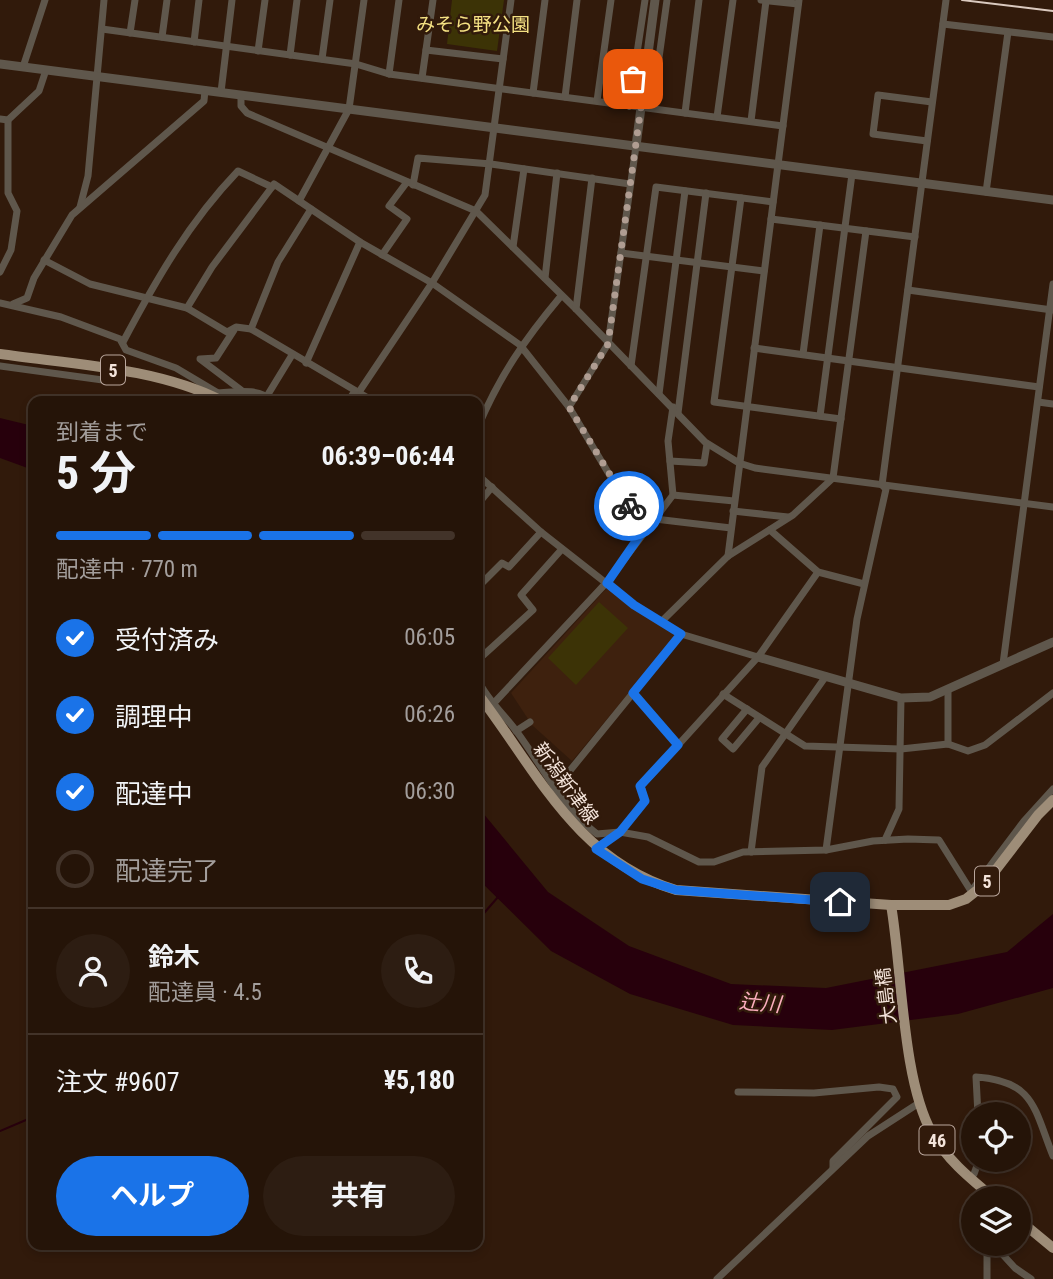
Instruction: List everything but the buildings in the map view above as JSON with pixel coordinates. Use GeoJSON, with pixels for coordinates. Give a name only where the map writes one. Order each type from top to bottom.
{"type":"FeatureCollection","features":[{"type":"Feature","properties":{"kind":"main road","name":"5"},"geometry":{"type":"LineString","coordinates":[[0,354],[126,372],[216,396]]}},
{"type":"Feature","properties":{"kind":"main road","name":"新潟新津線"},"geometry":{"type":"LineString","coordinates":[[483,696],[512,733],[571,822],[596,849],[642,879],[676,890],[891,905]]}},
{"type":"Feature","properties":{"kind":"main road","name":"5"},"geometry":{"type":"LineString","coordinates":[[891,905],[943,906],[973,892],[1053,800]]}},
{"type":"Feature","properties":{"kind":"main road","name":"大島橋"},"geometry":{"type":"LineString","coordinates":[[891,905],[911,1062],[919,1103]]}},
{"type":"Feature","properties":{"kind":"main road","name":"46"},"geometry":{"type":"LineString","coordinates":[[919,1103],[937,1141],[976,1186]]}},
{"type":"Feature","properties":{"kind":"main road"},"geometry":{"type":"LineString","coordinates":[[1031,1230],[1053,1248]]}},
{"type":"Feature","properties":{"kind":"street"},"geometry":{"type":"LineString","coordinates":[[23,67],[45,0]]}},
{"type":"Feature","properties":{"kind":"street"},"geometry":{"type":"LineString","coordinates":[[79,208],[88,176],[103,0]]}},
{"type":"Feature","properties":{"kind":"street"},"geometry":{"type":"LineString","coordinates":[[130,33],[135,0]]}},
{"type":"Feature","properties":{"kind":"street"},"geometry":{"type":"LineString","coordinates":[[162,37],[167,0]]}},
{"type":"Feature","properties":{"kind":"street"},"geometry":{"type":"LineString","coordinates":[[194,42],[199,0]]}},
{"type":"Feature","properties":{"kind":"street"},"geometry":{"type":"LineString","coordinates":[[221,92],[232,0]]}},
{"type":"Feature","properties":{"kind":"street"},"geometry":{"type":"LineString","coordinates":[[258,51],[265,0]]}},
{"type":"Feature","properties":{"kind":"street"},"geometry":{"type":"LineString","coordinates":[[290,55],[297,0]]}},
{"type":"Feature","properties":{"kind":"street"},"geometry":{"type":"LineString","coordinates":[[322,60],[330,0]]}},
{"type":"Feature","properties":{"kind":"street"},"geometry":{"type":"LineString","coordinates":[[299,201],[349,109],[364,0]]}},
{"type":"Feature","properties":{"kind":"street"},"geometry":{"type":"LineString","coordinates":[[389,74],[399,0]]}},
{"type":"Feature","properties":{"kind":"street"},"geometry":{"type":"LineString","coordinates":[[422,78],[433,0]]}},
{"type":"Feature","properties":{"kind":"street"},"geometry":{"type":"LineString","coordinates":[[353,396],[432,283],[485,195],[510,0]]}},
{"type":"Feature","properties":{"kind":"street"},"geometry":{"type":"LineString","coordinates":[[533,93],[545,0]]}},
{"type":"Feature","properties":{"kind":"street"},"geometry":{"type":"LineString","coordinates":[[565,97],[577,0]]}},
{"type":"Feature","properties":{"kind":"street"},"geometry":{"type":"LineString","coordinates":[[597,101],[611,0]]}},
{"type":"Feature","properties":{"kind":"street"},"geometry":{"type":"LineString","coordinates":[[629,106],[645,0]]}},
{"type":"Feature","properties":{"kind":"street"},"geometry":{"type":"LineString","coordinates":[[647,108],[655,0]]}},
{"type":"Feature","properties":{"kind":"street"},"geometry":{"type":"LineString","coordinates":[[569,407],[608,344],[636,146],[647,108],[667,0]]}},
{"type":"Feature","properties":{"kind":"street"},"geometry":{"type":"LineString","coordinates":[[685,113],[699,0]]}},
{"type":"Feature","properties":{"kind":"street"},"geometry":{"type":"LineString","coordinates":[[717,117],[733,0]]}},
{"type":"Feature","properties":{"kind":"street"},"geometry":{"type":"LineString","coordinates":[[728,556],[798,2],[763,0],[751,121]]}},
{"type":"Feature","properties":{"kind":"street"},"geometry":{"type":"LineString","coordinates":[[826,850],[863,584],[886,489],[882,485],[946,0]]}},
{"type":"Feature","properties":{"kind":"street"},"geometry":{"type":"LineString","coordinates":[[943,24],[1053,37]]}},
{"type":"Feature","properties":{"kind":"street"},"geometry":{"type":"LineString","coordinates":[[102,29],[356,64],[389,74],[783,126]]}},
{"type":"Feature","properties":{"kind":"street"},"geometry":{"type":"LineString","coordinates":[[986,192],[1008,32]]}},
{"type":"Feature","properties":{"kind":"street"},"geometry":{"type":"LineString","coordinates":[[426,50],[503,59]]}},
{"type":"Feature","properties":{"kind":"street"},"geometry":{"type":"LineString","coordinates":[[0,64],[1053,200]]}},
{"type":"Feature","properties":{"kind":"street"},"geometry":{"type":"LineString","coordinates":[[0,272],[11,250],[17,211],[8,192],[4,120],[39,91],[46,70]]}},
{"type":"Feature","properties":{"kind":"street"},"geometry":{"type":"LineString","coordinates":[[13,304],[27,298],[44,260],[72,215],[204,101],[205,90]]}},
{"type":"Feature","properties":{"kind":"street"},"geometry":{"type":"LineString","coordinates":[[241,95],[241,106],[247,113],[475,211],[576,309],[707,444],[739,463],[1053,507]]}},
{"type":"Feature","properties":{"kind":"street"},"geometry":{"type":"LineString","coordinates":[[927,141],[873,134],[878,95],[932,102]]}},
{"type":"Feature","properties":{"kind":"street"},"geometry":{"type":"LineString","coordinates":[[382,255],[407,219],[389,206],[410,183],[418,158],[491,164],[630,184]]}},
{"type":"Feature","properties":{"kind":"street"},"geometry":{"type":"LineString","coordinates":[[513,247],[524,169]]}},
{"type":"Feature","properties":{"kind":"street"},"geometry":{"type":"LineString","coordinates":[[123,342],[174,248],[212,198],[238,171],[272,187]]}},
{"type":"Feature","properties":{"kind":"street"},"geometry":{"type":"LineString","coordinates":[[545,278],[557,173]]}},
{"type":"Feature","properties":{"kind":"street"},"geometry":{"type":"LineString","coordinates":[[820,416],[852,174]]}},
{"type":"Feature","properties":{"kind":"street"},"geometry":{"type":"LineString","coordinates":[[576,309],[592,178]]}},
{"type":"Feature","properties":{"kind":"street"},"geometry":{"type":"LineString","coordinates":[[187,308],[212,267],[274,184],[360,242],[432,283],[520,345],[569,407],[643,531]]}},
{"type":"Feature","properties":{"kind":"street"},"geometry":{"type":"LineString","coordinates":[[631,366],[656,187],[773,202]]}},
{"type":"Feature","properties":{"kind":"street"},"geometry":{"type":"LineString","coordinates":[[659,394],[685,191]]}},
{"type":"Feature","properties":{"kind":"street"},"geometry":{"type":"LineString","coordinates":[[492,702],[522,676],[607,583],[643,531],[673,495],[667,442],[675,410],[706,193]]}},
{"type":"Feature","properties":{"kind":"street"},"geometry":{"type":"LineString","coordinates":[[741,198],[714,402],[841,419]]}},
{"type":"Feature","properties":{"kind":"street"},"geometry":{"type":"LineString","coordinates":[[251,330],[278,262],[311,209]]}},
{"type":"Feature","properties":{"kind":"street"},"geometry":{"type":"LineString","coordinates":[[771,219],[915,237]]}},
{"type":"Feature","properties":{"kind":"street"},"geometry":{"type":"LineString","coordinates":[[803,354],[820,225]]}},
{"type":"Feature","properties":{"kind":"street"},"geometry":{"type":"LineString","coordinates":[[662,621],[728,556],[789,517],[833,478],[866,231]]}},
{"type":"Feature","properties":{"kind":"street"},"geometry":{"type":"LineString","coordinates":[[306,363],[360,242]]}},
{"type":"Feature","properties":{"kind":"street"},"geometry":{"type":"LineString","coordinates":[[621,253],[764,271]]}},
{"type":"Feature","properties":{"kind":"street"},"geometry":{"type":"LineString","coordinates":[[44,260],[90,284],[187,308],[227,332],[236,327],[251,330],[364,396]]}},
{"type":"Feature","properties":{"kind":"street"},"geometry":{"type":"LineString","coordinates":[[1003,664],[1053,284]]}},
{"type":"Feature","properties":{"kind":"street"},"geometry":{"type":"LineString","coordinates":[[908,290],[1051,310]]}},
{"type":"Feature","properties":{"kind":"street"},"geometry":{"type":"LineString","coordinates":[[483,416],[496,386],[520,345],[561,296]]}},
{"type":"Feature","properties":{"kind":"street"},"geometry":{"type":"LineString","coordinates":[[0,303],[61,317],[123,342],[126,350],[176,368],[218,396]]}},
{"type":"Feature","properties":{"kind":"street"},"geometry":{"type":"LineString","coordinates":[[236,327],[216,358],[200,359],[241,390],[263,396]]}},
{"type":"Feature","properties":{"kind":"street"},"geometry":{"type":"LineString","coordinates":[[754,348],[1040,387]]}},
{"type":"Feature","properties":{"kind":"street"},"geometry":{"type":"LineString","coordinates":[[271,396],[292,355]]}},
{"type":"Feature","properties":{"kind":"street"},"geometry":{"type":"LineString","coordinates":[[0,366],[110,381]]}},
{"type":"Feature","properties":{"kind":"street"},"geometry":{"type":"LineString","coordinates":[[223,396],[241,390]]}},
{"type":"Feature","properties":{"kind":"street"},"geometry":{"type":"LineString","coordinates":[[1038,401],[1053,404]]}},
{"type":"Feature","properties":{"kind":"street"},"geometry":{"type":"LineString","coordinates":[[670,461],[704,463],[707,444]]}},
{"type":"Feature","properties":{"kind":"street"},"geometry":{"type":"LineString","coordinates":[[483,479],[562,549],[634,605],[681,634],[901,698],[930,697],[948,691],[1053,642]]}},
{"type":"Feature","properties":{"kind":"street"},"geometry":{"type":"LineString","coordinates":[[483,498],[492,487]]}},
{"type":"Feature","properties":{"kind":"street"},"geometry":{"type":"LineString","coordinates":[[673,495],[734,502]]}},
{"type":"Feature","properties":{"kind":"street"},"geometry":{"type":"LineString","coordinates":[[733,511],[789,517]]}},
{"type":"Feature","properties":{"kind":"street"},"geometry":{"type":"LineString","coordinates":[[655,519],[731,528]]}},
{"type":"Feature","properties":{"kind":"street"},"geometry":{"type":"LineString","coordinates":[[770,530],[818,572],[863,584]]}},
{"type":"Feature","properties":{"kind":"street"},"geometry":{"type":"LineString","coordinates":[[483,582],[502,563],[509,567],[541,532]]}},
{"type":"Feature","properties":{"kind":"street"},"geometry":{"type":"LineString","coordinates":[[483,655],[533,610],[521,595],[562,549]]}},
{"type":"Feature","properties":{"kind":"street"},"geometry":{"type":"LineString","coordinates":[[483,694],[492,702],[510,726],[512,733],[579,820],[596,849],[620,832],[645,801],[640,786],[758,657],[818,572]]}},
{"type":"Feature","properties":{"kind":"street"},"geometry":{"type":"LineString","coordinates":[[555,789],[681,634]]}},
{"type":"Feature","properties":{"kind":"street"},"geometry":{"type":"LineString","coordinates":[[751,852],[762,766],[826,676]]}},
{"type":"Feature","properties":{"kind":"street"},"geometry":{"type":"LineString","coordinates":[[948,691],[948,744]]}},
{"type":"Feature","properties":{"kind":"street"},"geometry":{"type":"LineString","coordinates":[[633,693],[678,745]]}},
{"type":"Feature","properties":{"kind":"street"},"geometry":{"type":"LineString","coordinates":[[723,694],[805,746],[901,749],[948,744],[968,751],[985,745],[1053,693]]}},
{"type":"Feature","properties":{"kind":"street"},"geometry":{"type":"LineString","coordinates":[[885,840],[899,809],[901,698]]}},
{"type":"Feature","properties":{"kind":"street"},"geometry":{"type":"LineString","coordinates":[[747,709],[722,739],[733,749],[759,718]]}},
{"type":"Feature","properties":{"kind":"street"},"geometry":{"type":"LineString","coordinates":[[512,733],[530,722]]}},
{"type":"Feature","properties":{"kind":"street"},"geometry":{"type":"LineString","coordinates":[[579,820],[597,834],[620,832],[648,837],[699,862],[714,862],[751,852],[826,850],[885,840],[939,840],[973,892],[1024,821],[1053,789]]}},
{"type":"Feature","properties":{"kind":"street"},"geometry":{"type":"LineString","coordinates":[[977,1102],[976,1077],[1012,1084],[1029,1095],[1053,1156]]}},
{"type":"Feature","properties":{"kind":"street"},"geometry":{"type":"LineString","coordinates":[[738,1091],[791,1094],[879,1087],[893,1089],[897,1097],[842,1150],[833,1161],[833,1168]]}},
{"type":"Feature","properties":{"kind":"street"},"geometry":{"type":"LineString","coordinates":[[717,1279],[868,1136],[919,1103]]}},
{"type":"Feature","properties":{"kind":"street"},"geometry":{"type":"LineString","coordinates":[[968,1178],[975,1172]]}},
{"type":"Feature","properties":{"kind":"street"},"geometry":{"type":"LineString","coordinates":[[987,1256],[987,1279]]}},
{"type":"Feature","properties":{"kind":"street"},"geometry":{"type":"LineString","coordinates":[[1004,1256],[1031,1279]]}},
{"type":"Feature","properties":{"kind":"shaded area"},"geometry":{"type":"Polygon","coordinates":[[[607,588],[677,635],[572,761],[532,725],[511,693],[607,588]]]}},
{"type":"Feature","properties":{"kind":"green space","name":"みそら野公園"},"geometry":{"type":"Polygon","coordinates":[[[452,0],[504,0],[497,51],[447,44],[452,0]]]}},
{"type":"Feature","properties":{"kind":"green space"},"geometry":{"type":"Polygon","coordinates":[[[599,602],[628,628],[576,685],[548,658],[599,602]]]}},
{"type":"Feature","properties":{"kind":"water"},"geometry":{"type":"Polygon","coordinates":[[[0,418],[28,425],[28,468],[0,458],[0,418]]]}},
{"type":"Feature","properties":{"kind":"water","name":"辻川"},"geometry":{"type":"Polygon","coordinates":[[[483,813],[548,892],[629,946],[731,984],[826,988],[1007,952],[1053,914],[1053,988],[958,1014],[832,1030],[733,1025],[630,994],[551,951],[483,884],[483,813]]]}},
{"type":"Feature","properties":{"kind":"waterway"},"geometry":{"type":"LineString","coordinates":[[483,914],[498,897]]}},
{"type":"Feature","properties":{"kind":"waterway"},"geometry":{"type":"LineString","coordinates":[[0,1131],[28,1119]]}},
{"type":"Feature","properties":{"kind":"railway"},"geometry":{"type":"LineString","coordinates":[[962,0],[1053,11]]}},
{"type":"Feature","properties":{"kind":"way so far"},"geometry":{"type":"LineString","coordinates":[[629,506],[569,407],[608,344],[641,107],[629,106],[633,79]]}},
{"type":"Feature","properties":{"kind":"route"},"geometry":{"type":"LineString","coordinates":[[629,506],[643,531],[607,583],[634,605],[681,634],[633,693],[678,745],[640,786],[645,801],[620,832],[596,849],[642,879],[676,890],[840,902]]}}]}
